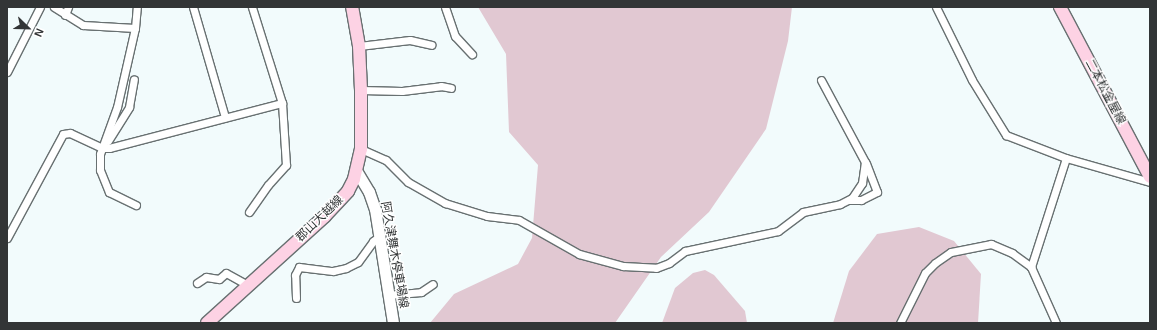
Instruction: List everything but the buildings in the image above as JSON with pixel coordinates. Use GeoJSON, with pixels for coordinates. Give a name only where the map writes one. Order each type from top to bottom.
{"type":"FeatureCollection","features":[{"type":"Feature","properties":{"kind":"main road","name":"郡山大越線"},"geometry":{"type":"LineString","coordinates":[[207,323],[335,207],[348,191],[357,172],[361,149],[361,90],[359,46],[352,7]]}},
{"type":"Feature","properties":{"kind":"main road","name":"二本松金屋線"},"geometry":{"type":"LineString","coordinates":[[1060,7],[1150,177]]}},
{"type":"Feature","properties":{"kind":"main road","name":"阿久津舞木停車場線"},"geometry":{"type":"LineString","coordinates":[[357,172],[369,192],[380,236],[393,323]]}},
{"type":"Feature","properties":{"kind":"street"},"geometry":{"type":"LineString","coordinates":[[7,72],[40,7]]}},
{"type":"Feature","properties":{"kind":"street"},"geometry":{"type":"LineString","coordinates":[[54,7],[64,15],[83,25],[135,28]]}},
{"type":"Feature","properties":{"kind":"street"},"geometry":{"type":"LineString","coordinates":[[64,15],[68,7]]}},
{"type":"Feature","properties":{"kind":"street"},"geometry":{"type":"LineString","coordinates":[[136,205],[109,192],[105,187],[100,170],[102,148],[117,107],[135,28],[137,7]]}},
{"type":"Feature","properties":{"kind":"street"},"geometry":{"type":"LineString","coordinates":[[193,7],[225,117]]}},
{"type":"Feature","properties":{"kind":"street"},"geometry":{"type":"LineString","coordinates":[[249,212],[268,185],[286,165],[282,103],[252,7]]}},
{"type":"Feature","properties":{"kind":"street"},"geometry":{"type":"LineString","coordinates":[[445,7],[456,36],[472,54]]}},
{"type":"Feature","properties":{"kind":"street"},"geometry":{"type":"LineString","coordinates":[[936,7],[972,80],[1004,134],[1066,158],[1150,182]]}},
{"type":"Feature","properties":{"kind":"street"},"geometry":{"type":"LineString","coordinates":[[359,46],[410,40],[431,45]]}},
{"type":"Feature","properties":{"kind":"street"},"geometry":{"type":"LineString","coordinates":[[102,148],[129,107],[134,79]]}},
{"type":"Feature","properties":{"kind":"street"},"geometry":{"type":"LineString","coordinates":[[361,149],[386,160],[413,186],[445,203],[487,216],[518,220],[579,254],[623,266],[663,266],[685,251],[778,231],[803,212],[849,200],[862,200],[877,192],[865,162],[821,80]]}},
{"type":"Feature","properties":{"kind":"street"},"geometry":{"type":"LineString","coordinates":[[361,90],[402,90],[441,86],[451,88]]}},
{"type":"Feature","properties":{"kind":"street"},"geometry":{"type":"LineString","coordinates":[[7,238],[61,136],[70,133],[102,148],[109,148],[282,103]]}},
{"type":"Feature","properties":{"kind":"street"},"geometry":{"type":"LineString","coordinates":[[1030,267],[1066,158]]}},
{"type":"Feature","properties":{"kind":"street"},"geometry":{"type":"LineString","coordinates":[[849,200],[862,183],[865,162]]}},
{"type":"Feature","properties":{"kind":"street"},"geometry":{"type":"LineString","coordinates":[[296,298],[295,275],[299,267],[333,271],[346,268],[358,262],[373,241],[380,236]]}},
{"type":"Feature","properties":{"kind":"street"},"geometry":{"type":"LineString","coordinates":[[900,323],[925,273],[941,258],[952,252],[978,245],[998,245],[1030,267],[1056,323]]}},
{"type":"Feature","properties":{"kind":"street"},"geometry":{"type":"LineString","coordinates":[[197,283],[206,277],[219,279],[226,273],[248,285]]}},
{"type":"Feature","properties":{"kind":"street"},"geometry":{"type":"LineString","coordinates":[[388,294],[421,292],[433,284]]}},
{"type":"Feature","properties":{"kind":"shaded area"},"geometry":{"type":"Polygon","coordinates":[[[478,7],[792,7],[788,41],[766,129],[709,212],[661,257],[615,323],[430,323],[454,294],[518,264],[532,238],[538,165],[509,132],[506,54],[478,7]]]}},
{"type":"Feature","properties":{"kind":"shaded area"},"geometry":{"type":"Polygon","coordinates":[[[919,227],[954,241],[981,274],[978,323],[833,323],[849,271],[877,234],[919,227]]]}},
{"type":"Feature","properties":{"kind":"shaded area"},"geometry":{"type":"Polygon","coordinates":[[[705,270],[714,275],[745,311],[747,323],[662,323],[675,288],[693,273],[705,270]]]}}]}
